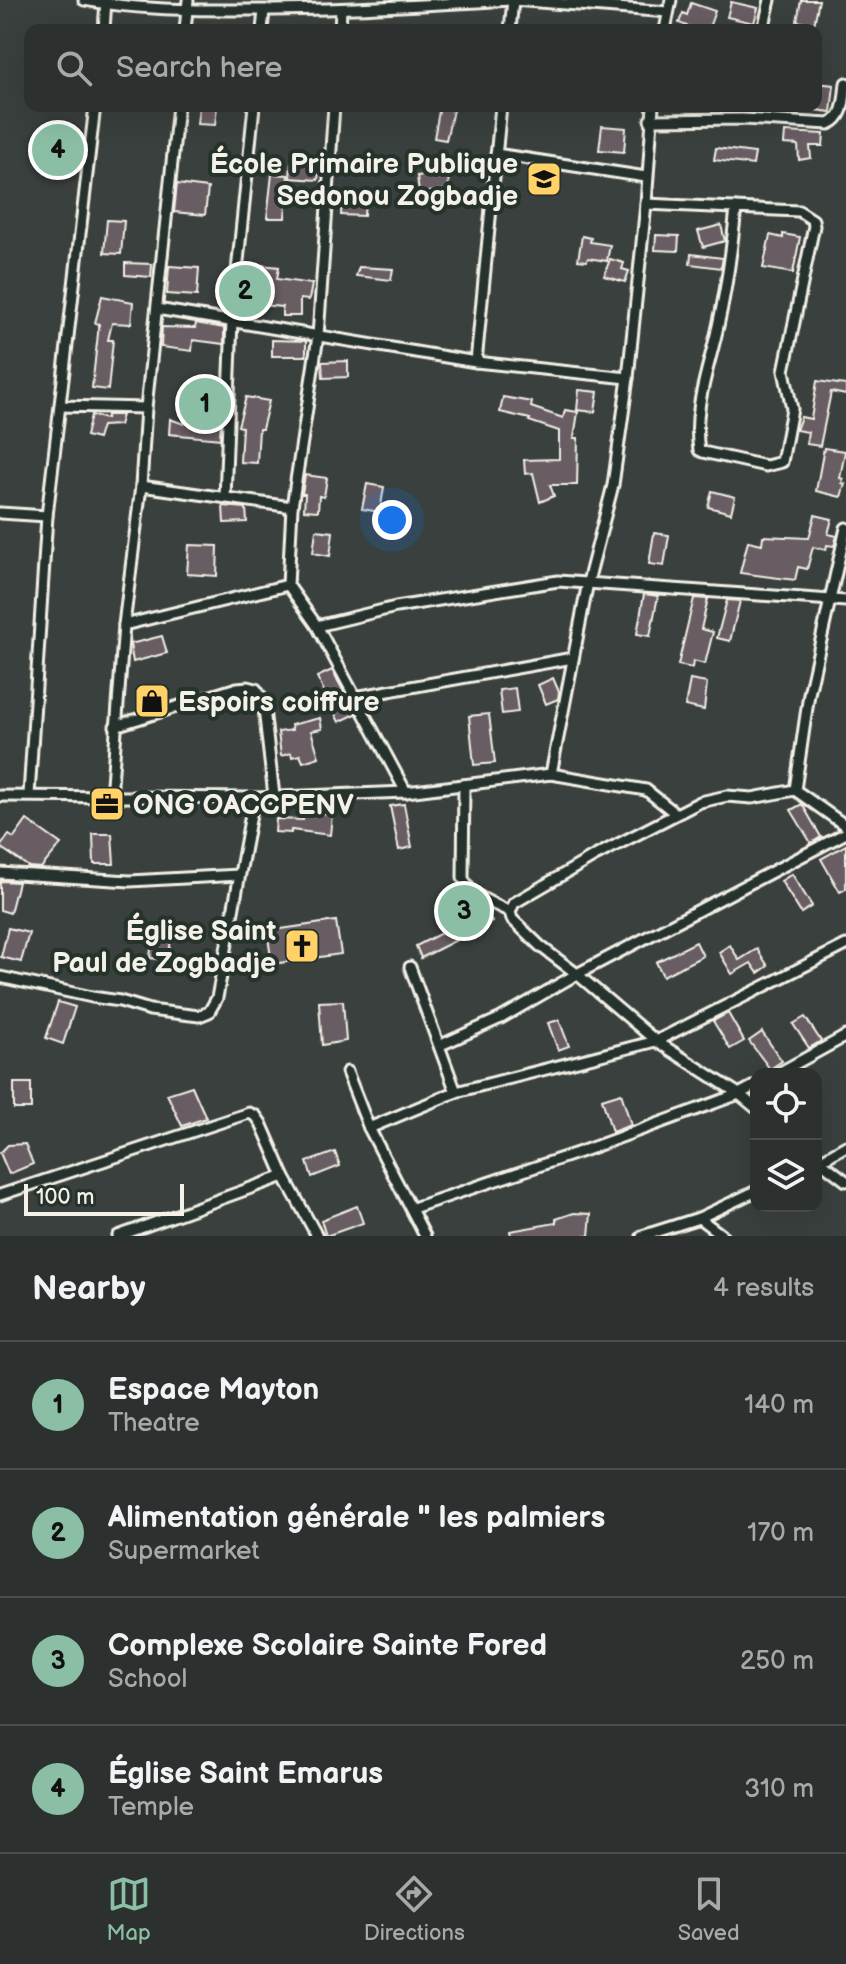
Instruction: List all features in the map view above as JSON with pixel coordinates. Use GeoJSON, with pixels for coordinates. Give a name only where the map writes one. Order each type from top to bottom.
{"type":"FeatureCollection","features":[{"type":"Feature","properties":{"kind":"street"},"geometry":{"type":"LineString","coordinates":[[84,0],[264,11],[513,0]]}},
{"type":"Feature","properties":{"kind":"street"},"geometry":{"type":"LineString","coordinates":[[511,24],[513,0],[668,12]]}},
{"type":"Feature","properties":{"kind":"street"},"geometry":{"type":"LineString","coordinates":[[666,24],[671,0]]}},
{"type":"Feature","properties":{"kind":"street"},"geometry":{"type":"LineString","coordinates":[[764,24],[770,0]]}},
{"type":"Feature","properties":{"kind":"street"},"geometry":{"type":"LineString","coordinates":[[105,24],[107,2]]}},
{"type":"Feature","properties":{"kind":"street"},"geometry":{"type":"LineString","coordinates":[[340,24],[341,9]]}},
{"type":"Feature","properties":{"kind":"street"},"geometry":{"type":"LineString","coordinates":[[263,24],[264,11]]}},
{"type":"Feature","properties":{"kind":"street"},"geometry":{"type":"LineString","coordinates":[[650,120],[743,119],[829,124],[837,120],[842,111],[846,83]]}},
{"type":"Feature","properties":{"kind":"street"},"geometry":{"type":"LineString","coordinates":[[29,795],[47,516],[94,112]]}},
{"type":"Feature","properties":{"kind":"street"},"geometry":{"type":"LineString","coordinates":[[111,797],[124,625],[141,486],[146,408],[177,112]]}},
{"type":"Feature","properties":{"kind":"street"},"geometry":{"type":"LineString","coordinates":[[225,498],[232,320],[253,112]]}},
{"type":"Feature","properties":{"kind":"street"},"geometry":{"type":"LineString","coordinates":[[334,112],[318,336],[292,507],[288,585],[317,626],[406,792]]}},
{"type":"Feature","properties":{"kind":"street"},"geometry":{"type":"LineString","coordinates":[[476,362],[500,112]]}},
{"type":"Feature","properties":{"kind":"street"},"geometry":{"type":"LineString","coordinates":[[551,774],[588,582],[613,485],[628,378],[646,204],[652,112]]}},
{"type":"Feature","properties":{"kind":"street"},"geometry":{"type":"LineString","coordinates":[[743,119],[745,112]]}},
{"type":"Feature","properties":{"kind":"street"},"geometry":{"type":"LineString","coordinates":[[496,154],[646,177]]}},
{"type":"Feature","properties":{"kind":"street"},"geometry":{"type":"LineString","coordinates":[[646,204],[736,208],[799,211],[813,220],[784,371],[792,409],[782,462],[777,465],[766,466],[703,452],[699,450],[697,439],[706,374],[730,266],[736,208]]}},
{"type":"Feature","properties":{"kind":"street"},"geometry":{"type":"LineString","coordinates":[[157,309],[476,362],[628,378]]}},
{"type":"Feature","properties":{"kind":"street"},"geometry":{"type":"LineString","coordinates":[[60,406],[146,408]]}},
{"type":"Feature","properties":{"kind":"street"},"geometry":{"type":"LineString","coordinates":[[141,486],[292,507]]}},
{"type":"Feature","properties":{"kind":"street"},"geometry":{"type":"LineString","coordinates":[[0,513],[47,516]]}},
{"type":"Feature","properties":{"kind":"street"},"geometry":{"type":"LineString","coordinates":[[795,790],[809,694],[846,528]]}},
{"type":"Feature","properties":{"kind":"street"},"geometry":{"type":"LineString","coordinates":[[317,626],[396,607],[558,581],[846,601]]}},
{"type":"Feature","properties":{"kind":"street"},"geometry":{"type":"LineString","coordinates":[[124,625],[288,585]]}},
{"type":"Feature","properties":{"kind":"street"},"geometry":{"type":"LineString","coordinates":[[355,697],[573,658]]}},
{"type":"Feature","properties":{"kind":"street"},"geometry":{"type":"LineString","coordinates":[[115,726],[237,688],[256,689],[263,700],[274,796]]}},
{"type":"Feature","properties":{"kind":"street"},"geometry":{"type":"LineString","coordinates":[[0,796],[254,798],[406,792],[551,774],[646,790],[675,813]]}},
{"type":"Feature","properties":{"kind":"street"},"geometry":{"type":"LineString","coordinates":[[464,785],[463,878],[466,887],[510,912]]}},
{"type":"Feature","properties":{"kind":"street"},"geometry":{"type":"LineString","coordinates":[[750,1103],[656,1041],[540,946],[512,919],[510,912],[514,903],[675,813],[713,798],[752,798],[795,790],[843,823],[846,809]]}},
{"type":"Feature","properties":{"kind":"street"},"geometry":{"type":"LineString","coordinates":[[0,977],[150,1010],[199,1016],[209,1012],[217,998],[254,798]]}},
{"type":"Feature","properties":{"kind":"street"},"geometry":{"type":"LineString","coordinates":[[441,1045],[501,1018],[577,974],[846,833]]}},
{"type":"Feature","properties":{"kind":"street"},"geometry":{"type":"LineString","coordinates":[[0,873],[130,881],[239,875]]}},
{"type":"Feature","properties":{"kind":"street"},"geometry":{"type":"LineString","coordinates":[[369,1128],[456,1092],[656,1041],[846,945]]}},
{"type":"Feature","properties":{"kind":"street"},"geometry":{"type":"LineString","coordinates":[[410,967],[456,1092]]}},
{"type":"Feature","properties":{"kind":"street"},"geometry":{"type":"LineString","coordinates":[[788,1068],[846,1036]]}},
{"type":"Feature","properties":{"kind":"street"},"geometry":{"type":"LineString","coordinates":[[347,1072],[369,1128],[425,1236]]}},
{"type":"Feature","properties":{"kind":"street"},"geometry":{"type":"LineString","coordinates":[[413,1208],[580,1152],[750,1088]]}},
{"type":"Feature","properties":{"kind":"street"},"geometry":{"type":"LineString","coordinates":[[0,1195],[249,1113],[261,1123],[284,1176],[317,1236]]}},
{"type":"Feature","properties":{"kind":"street"},"geometry":{"type":"LineString","coordinates":[[822,1158],[846,1146]]}},
{"type":"Feature","properties":{"kind":"street"},"geometry":{"type":"LineString","coordinates":[[822,1164],[846,1181]]}},
{"type":"Feature","properties":{"kind":"street"},"geometry":{"type":"LineString","coordinates":[[118,1236],[284,1176]]}},
{"type":"Feature","properties":{"kind":"street"},"geometry":{"type":"LineString","coordinates":[[642,1236],[699,1218],[750,1194]]}},
{"type":"Feature","properties":{"kind":"street"},"geometry":{"type":"LineString","coordinates":[[699,1218],[723,1236]]}},
{"type":"Feature","properties":{"kind":"building"},"geometry":{"type":"Polygon","coordinates":[[[801,0],[819,0],[814,24],[797,21],[801,0]]]}},
{"type":"Feature","properties":{"kind":"building"},"geometry":{"type":"Polygon","coordinates":[[[731,2],[758,8],[754,23],[727,17],[731,2]]]}},
{"type":"Feature","properties":{"kind":"building"},"geometry":{"type":"Polygon","coordinates":[[[691,3],[715,11],[710,24],[679,23],[683,13],[687,15],[691,3]]]}},
{"type":"Feature","properties":{"kind":"building"},"geometry":{"type":"Polygon","coordinates":[[[822,84],[834,85],[831,112],[822,111],[822,84]]]}},
{"type":"Feature","properties":{"kind":"building"},"geometry":{"type":"Polygon","coordinates":[[[198,112],[216,112],[215,125],[197,124],[198,112]]]}},
{"type":"Feature","properties":{"kind":"building"},"geometry":{"type":"Polygon","coordinates":[[[439,112],[453,112],[446,140],[434,138],[439,112]]]}},
{"type":"Feature","properties":{"kind":"building"},"geometry":{"type":"Polygon","coordinates":[[[602,126],[626,128],[624,152],[599,150],[602,126]]]}},
{"type":"Feature","properties":{"kind":"building"},"geometry":{"type":"Polygon","coordinates":[[[785,132],[824,134],[823,146],[810,146],[811,158],[799,160],[798,145],[784,144],[785,132]]]}},
{"type":"Feature","properties":{"kind":"building"},"geometry":{"type":"Polygon","coordinates":[[[716,148],[755,153],[753,165],[714,160],[716,148]]]}},
{"type":"Feature","properties":{"kind":"building"},"geometry":{"type":"Polygon","coordinates":[[[291,163],[320,166],[318,180],[290,178],[291,163]]]}},
{"type":"Feature","properties":{"kind":"building"},"geometry":{"type":"Polygon","coordinates":[[[448,173],[449,190],[419,193],[417,176],[448,173]]]}},
{"type":"Feature","properties":{"kind":"building"},"geometry":{"type":"Polygon","coordinates":[[[272,174],[288,175],[285,218],[267,218],[272,174]]]}},
{"type":"Feature","properties":{"kind":"building"},"geometry":{"type":"Polygon","coordinates":[[[177,184],[208,188],[205,215],[174,212],[177,184]]]}},
{"type":"Feature","properties":{"kind":"building"},"geometry":{"type":"Polygon","coordinates":[[[342,196],[365,198],[364,216],[341,215],[342,196]]]}},
{"type":"Feature","properties":{"kind":"building"},"geometry":{"type":"Polygon","coordinates":[[[107,220],[124,221],[121,254],[104,253],[107,220]]]}},
{"type":"Feature","properties":{"kind":"building"},"geometry":{"type":"Polygon","coordinates":[[[721,225],[725,241],[703,247],[698,231],[721,225]]]}},
{"type":"Feature","properties":{"kind":"building"},"geometry":{"type":"Polygon","coordinates":[[[783,234],[800,237],[793,273],[763,268],[770,235],[783,238],[783,234]]]}},
{"type":"Feature","properties":{"kind":"building"},"geometry":{"type":"Polygon","coordinates":[[[656,235],[679,236],[678,251],[655,250],[656,235]]]}},
{"type":"Feature","properties":{"kind":"building"},"geometry":{"type":"Polygon","coordinates":[[[582,236],[591,238],[590,242],[610,245],[607,261],[578,260],[582,236]]]}},
{"type":"Feature","properties":{"kind":"building"},"geometry":{"type":"Polygon","coordinates":[[[691,254],[723,258],[721,268],[690,264],[691,254]]]}},
{"type":"Feature","properties":{"kind":"building"},"geometry":{"type":"Polygon","coordinates":[[[610,259],[624,263],[622,269],[629,271],[625,282],[604,276],[610,259]]]}},
{"type":"Feature","properties":{"kind":"building"},"geometry":{"type":"Polygon","coordinates":[[[125,263],[152,264],[151,277],[125,275],[125,263]]]}},
{"type":"Feature","properties":{"kind":"building"},"geometry":{"type":"Polygon","coordinates":[[[250,264],[279,267],[277,279],[312,284],[309,300],[300,299],[300,316],[282,316],[282,307],[252,304],[254,280],[247,279],[250,264]]]}},
{"type":"Feature","properties":{"kind":"building"},"geometry":{"type":"Polygon","coordinates":[[[169,266],[199,268],[197,296],[167,294],[169,266]]]}},
{"type":"Feature","properties":{"kind":"building"},"geometry":{"type":"Polygon","coordinates":[[[359,267],[393,269],[391,280],[356,276],[359,267]]]}},
{"type":"Feature","properties":{"kind":"building"},"geometry":{"type":"Polygon","coordinates":[[[102,296],[133,302],[131,324],[112,323],[108,340],[113,340],[108,390],[92,388],[99,324],[95,323],[102,296]]]}},
{"type":"Feature","properties":{"kind":"building"},"geometry":{"type":"Polygon","coordinates":[[[196,323],[224,328],[224,344],[193,340],[192,351],[161,347],[162,327],[195,328],[196,323]]]}},
{"type":"Feature","properties":{"kind":"building"},"geometry":{"type":"Polygon","coordinates":[[[272,340],[306,341],[306,356],[272,356],[272,340]]]}},
{"type":"Feature","properties":{"kind":"building"},"geometry":{"type":"Polygon","coordinates":[[[348,361],[348,377],[323,378],[322,362],[348,361]]]}},
{"type":"Feature","properties":{"kind":"building"},"geometry":{"type":"Polygon","coordinates":[[[817,381],[846,385],[846,395],[831,392],[820,446],[806,444],[808,432],[796,430],[801,417],[811,419],[817,381]]]}},
{"type":"Feature","properties":{"kind":"building"},"geometry":{"type":"Polygon","coordinates":[[[186,389],[222,391],[220,439],[169,434],[170,419],[184,424],[186,389]]]}},
{"type":"Feature","properties":{"kind":"building"},"geometry":{"type":"Polygon","coordinates":[[[579,390],[598,392],[595,412],[577,410],[579,390]]]}},
{"type":"Feature","properties":{"kind":"building"},"geometry":{"type":"Polygon","coordinates":[[[246,397],[269,401],[262,429],[259,429],[257,463],[240,462],[242,427],[238,426],[246,397]]]}},
{"type":"Feature","properties":{"kind":"building"},"geometry":{"type":"Polygon","coordinates":[[[503,397],[532,402],[531,407],[563,418],[565,410],[578,412],[574,438],[578,438],[577,485],[550,485],[554,496],[540,502],[533,473],[525,474],[524,460],[559,459],[559,431],[530,419],[500,412],[503,397]]]}},
{"type":"Feature","properties":{"kind":"building"},"geometry":{"type":"Polygon","coordinates":[[[91,415],[106,419],[107,415],[122,415],[119,425],[102,426],[98,439],[86,436],[91,415]]]}},
{"type":"Feature","properties":{"kind":"building"},"geometry":{"type":"Polygon","coordinates":[[[824,448],[845,451],[840,478],[845,484],[841,497],[816,491],[824,448]]]}},
{"type":"Feature","properties":{"kind":"building"},"geometry":{"type":"Polygon","coordinates":[[[305,475],[327,478],[324,497],[319,496],[318,511],[304,510],[305,494],[302,494],[305,475]]]}},
{"type":"Feature","properties":{"kind":"building"},"geometry":{"type":"Polygon","coordinates":[[[367,484],[384,487],[380,512],[362,509],[367,484]]]}},
{"type":"Feature","properties":{"kind":"building"},"geometry":{"type":"Polygon","coordinates":[[[712,491],[735,497],[731,513],[708,507],[712,491]]]}},
{"type":"Feature","properties":{"kind":"building"},"geometry":{"type":"Polygon","coordinates":[[[223,506],[246,508],[247,522],[224,523],[223,506]]]}},
{"type":"Feature","properties":{"kind":"building"},"geometry":{"type":"Polygon","coordinates":[[[815,515],[832,519],[828,534],[837,536],[834,546],[827,545],[826,550],[813,547],[807,569],[798,567],[795,580],[740,573],[748,541],[762,544],[763,536],[809,538],[815,515]]]}},
{"type":"Feature","properties":{"kind":"building"},"geometry":{"type":"Polygon","coordinates":[[[316,530],[333,532],[330,556],[313,553],[316,530]]]}},
{"type":"Feature","properties":{"kind":"building"},"geometry":{"type":"Polygon","coordinates":[[[654,533],[669,535],[664,566],[649,564],[654,533]]]}},
{"type":"Feature","properties":{"kind":"building"},"geometry":{"type":"Polygon","coordinates":[[[189,545],[218,546],[217,576],[187,574],[189,545]]]}},
{"type":"Feature","properties":{"kind":"building"},"geometry":{"type":"Polygon","coordinates":[[[644,594],[658,596],[650,636],[637,634],[644,594]]]}},
{"type":"Feature","properties":{"kind":"building"},"geometry":{"type":"Polygon","coordinates":[[[694,598],[708,599],[701,629],[713,632],[705,664],[693,661],[692,668],[678,665],[694,598]]]}},
{"type":"Feature","properties":{"kind":"building"},"geometry":{"type":"Polygon","coordinates":[[[727,600],[740,601],[730,641],[717,638],[727,600]]]}},
{"type":"Feature","properties":{"kind":"building"},"geometry":{"type":"Polygon","coordinates":[[[162,636],[167,653],[133,662],[130,644],[162,636]]]}},
{"type":"Feature","properties":{"kind":"building"},"geometry":{"type":"Polygon","coordinates":[[[332,670],[356,714],[339,722],[317,677],[332,670]]]}},
{"type":"Feature","properties":{"kind":"building"},"geometry":{"type":"Polygon","coordinates":[[[553,678],[559,692],[558,699],[546,704],[538,685],[553,678]]]}},
{"type":"Feature","properties":{"kind":"building"},"geometry":{"type":"Polygon","coordinates":[[[690,680],[707,683],[704,710],[685,706],[690,680]]]}},
{"type":"Feature","properties":{"kind":"building"},"geometry":{"type":"Polygon","coordinates":[[[515,688],[518,712],[502,714],[499,690],[515,688]]]}},
{"type":"Feature","properties":{"kind":"building"},"geometry":{"type":"Polygon","coordinates":[[[489,714],[495,763],[474,765],[469,716],[489,714]]]}},
{"type":"Feature","properties":{"kind":"building"},"geometry":{"type":"Polygon","coordinates":[[[320,718],[322,729],[311,731],[319,757],[303,762],[300,755],[292,757],[291,753],[281,756],[278,732],[292,730],[291,725],[320,718]]]}},
{"type":"Feature","properties":{"kind":"building"},"geometry":{"type":"Polygon","coordinates":[[[404,804],[412,847],[399,850],[390,806],[404,804]]]}},
{"type":"Feature","properties":{"kind":"building"},"geometry":{"type":"Polygon","coordinates":[[[802,804],[821,837],[811,843],[791,810],[802,804]]]}},
{"type":"Feature","properties":{"kind":"building"},"geometry":{"type":"Polygon","coordinates":[[[305,811],[332,815],[330,835],[291,830],[291,833],[275,832],[276,819],[303,820],[305,811]]]}},
{"type":"Feature","properties":{"kind":"building"},"geometry":{"type":"Polygon","coordinates":[[[27,820],[61,844],[41,868],[29,867],[0,847],[9,835],[14,838],[27,820]]]}},
{"type":"Feature","properties":{"kind":"building"},"geometry":{"type":"Polygon","coordinates":[[[93,834],[112,834],[114,864],[94,864],[93,834]]]}},
{"type":"Feature","properties":{"kind":"building"},"geometry":{"type":"Polygon","coordinates":[[[846,845],[846,889],[840,892],[821,859],[846,845]]]}},
{"type":"Feature","properties":{"kind":"building"},"geometry":{"type":"Polygon","coordinates":[[[792,874],[812,906],[801,913],[781,881],[792,874]]]}},
{"type":"Feature","properties":{"kind":"building"},"geometry":{"type":"Polygon","coordinates":[[[0,881],[18,882],[10,913],[0,910],[0,881]]]}},
{"type":"Feature","properties":{"kind":"building"},"geometry":{"type":"Polygon","coordinates":[[[486,910],[492,922],[421,958],[416,946],[486,910]]]}},
{"type":"Feature","properties":{"kind":"building"},"geometry":{"type":"Polygon","coordinates":[[[336,921],[341,954],[272,964],[267,931],[336,921]]]}},
{"type":"Feature","properties":{"kind":"building"},"geometry":{"type":"Polygon","coordinates":[[[8,928],[29,933],[21,962],[1,957],[8,928]]]}},
{"type":"Feature","properties":{"kind":"building"},"geometry":{"type":"Polygon","coordinates":[[[153,928],[172,933],[168,960],[150,958],[153,928]]]}},
{"type":"Feature","properties":{"kind":"building"},"geometry":{"type":"Polygon","coordinates":[[[696,942],[703,956],[663,976],[656,962],[696,942]]]}},
{"type":"Feature","properties":{"kind":"building"},"geometry":{"type":"Polygon","coordinates":[[[730,945],[739,960],[757,949],[768,966],[758,973],[751,963],[732,974],[719,952],[730,945]]]}},
{"type":"Feature","properties":{"kind":"building"},"geometry":{"type":"Polygon","coordinates":[[[343,1001],[346,1041],[322,1045],[319,1002],[343,1001]]]}},
{"type":"Feature","properties":{"kind":"building"},"geometry":{"type":"Polygon","coordinates":[[[58,1002],[75,1007],[63,1044],[46,1038],[58,1002]]]}},
{"type":"Feature","properties":{"kind":"building"},"geometry":{"type":"Polygon","coordinates":[[[728,1013],[744,1041],[730,1049],[713,1021],[728,1013]]]}},
{"type":"Feature","properties":{"kind":"building"},"geometry":{"type":"Polygon","coordinates":[[[805,1017],[821,1041],[809,1048],[793,1024],[805,1017]]]}},
{"type":"Feature","properties":{"kind":"building"},"geometry":{"type":"Polygon","coordinates":[[[559,1020],[569,1046],[558,1050],[548,1023],[559,1020]]]}},
{"type":"Feature","properties":{"kind":"building"},"geometry":{"type":"Polygon","coordinates":[[[762,1032],[782,1061],[769,1068],[749,1041],[762,1032]]]}},
{"type":"Feature","properties":{"kind":"building"},"geometry":{"type":"Polygon","coordinates":[[[14,1083],[31,1083],[31,1109],[14,1109],[14,1083]]]}},
{"type":"Feature","properties":{"kind":"building"},"geometry":{"type":"Polygon","coordinates":[[[192,1086],[206,1118],[182,1126],[167,1094],[192,1086]]]}},
{"type":"Feature","properties":{"kind":"building"},"geometry":{"type":"Polygon","coordinates":[[[621,1093],[631,1125],[612,1132],[602,1099],[621,1093]]]}},
{"type":"Feature","properties":{"kind":"building"},"geometry":{"type":"Polygon","coordinates":[[[25,1144],[33,1164],[9,1174],[0,1153],[8,1145],[25,1144]]]}},
{"type":"Feature","properties":{"kind":"building"},"geometry":{"type":"Polygon","coordinates":[[[335,1152],[340,1166],[312,1177],[307,1162],[335,1152]]]}},
{"type":"Feature","properties":{"kind":"building"},"geometry":{"type":"Polygon","coordinates":[[[357,1206],[363,1223],[326,1236],[321,1220],[357,1206]]]}},
{"type":"Feature","properties":{"kind":"building"},"geometry":{"type":"Polygon","coordinates":[[[574,1213],[591,1214],[589,1236],[511,1236],[510,1231],[556,1223],[556,1219],[574,1213]]]}},
{"type":"Feature","properties":{"kind":"place","name":"Église Saint Emarus"},"geometry":{"type":"Point","coordinates":[58,150]}},
{"type":"Feature","properties":{"kind":"place","name":"École Primaire Publique Sedonou Zogbadje"},"geometry":{"type":"Point","coordinates":[544,179]}},
{"type":"Feature","properties":{"kind":"place","name":"Alimentation générale \" les palmiers"},"geometry":{"type":"Point","coordinates":[245,291]}},
{"type":"Feature","properties":{"kind":"place","name":"Espace Mayton"},"geometry":{"type":"Point","coordinates":[205,404]}},
{"type":"Feature","properties":{"kind":"place","name":"Espoirs coiffure"},"geometry":{"type":"Point","coordinates":[152,701]}},
{"type":"Feature","properties":{"kind":"place","name":"ONG OACCPENV"},"geometry":{"type":"Point","coordinates":[107,804]}},
{"type":"Feature","properties":{"kind":"place","name":"Complexe Scolaire Sainte Fored"},"geometry":{"type":"Point","coordinates":[464,911]}},
{"type":"Feature","properties":{"kind":"place","name":"Église Saint Paul de Zogbadje"},"geometry":{"type":"Point","coordinates":[302,946]}}]}
